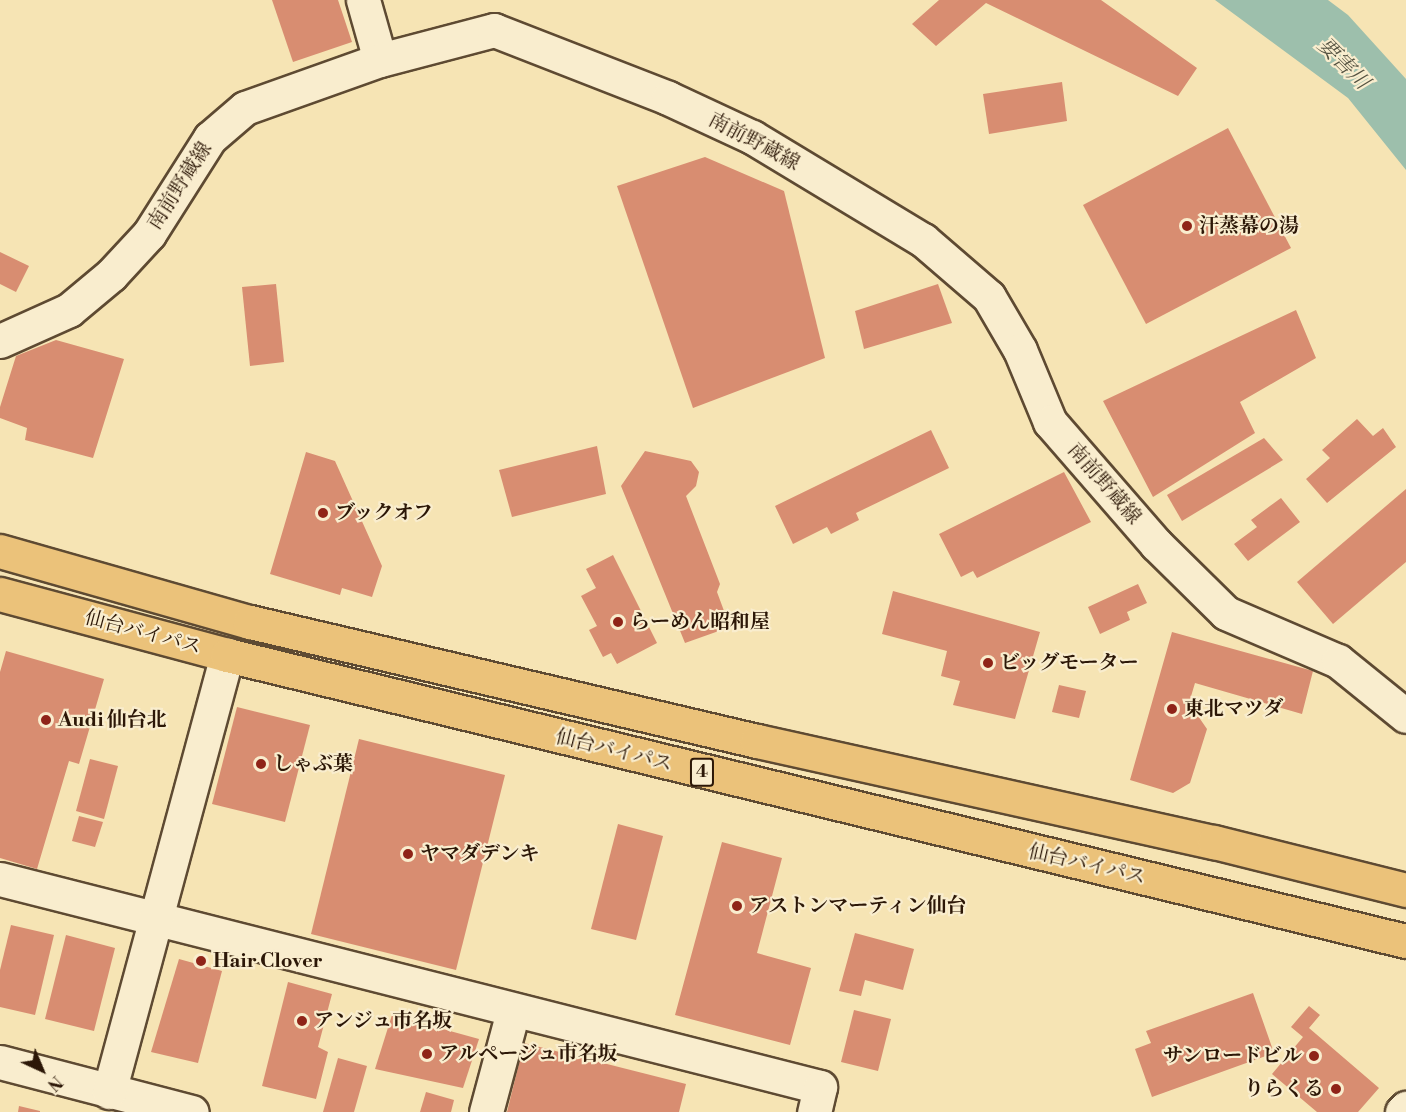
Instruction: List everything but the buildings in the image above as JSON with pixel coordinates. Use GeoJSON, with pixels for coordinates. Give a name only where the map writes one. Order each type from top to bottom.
{"type":"FeatureCollection","features":[{"type":"Feature","properties":{"kind":"highway","name":"仙台バイパス"},"geometry":{"type":"LineString","coordinates":[[0,551],[250,622],[757,741],[1214,842],[1406,890]]}},
{"type":"Feature","properties":{"kind":"highway","name":"仙台バイパス"},"geometry":{"type":"LineString","coordinates":[[0,594],[226,655],[1406,941]]}},
{"type":"Feature","properties":{"kind":"street"},"geometry":{"type":"LineString","coordinates":[[363,0],[380,60]]}},
{"type":"Feature","properties":{"kind":"street","name":"南前野蔵線"},"geometry":{"type":"LineString","coordinates":[[0,341],[69,310],[111,275],[149,234],[210,138],[245,108],[380,60],[494,30],[668,98],[752,137],[923,240],[989,297],[1020,350],[1050,422],[1156,544],[1226,613],[1338,661],[1406,716]]}},
{"type":"Feature","properties":{"kind":"street"},"geometry":{"type":"LineString","coordinates":[[109,1092],[226,655]]}},
{"type":"Feature","properties":{"kind":"street"},"geometry":{"type":"LineString","coordinates":[[0,879],[820,1088],[814,1112]]}},
{"type":"Feature","properties":{"kind":"street"},"geometry":{"type":"LineString","coordinates":[[486,1112],[513,1011]]}},
{"type":"Feature","properties":{"kind":"street"},"geometry":{"type":"LineString","coordinates":[[0,1062],[192,1112]]}},
{"type":"Feature","properties":{"kind":"street"},"geometry":{"type":"LineString","coordinates":[[1402,1112],[1406,1108]]}},
{"type":"Feature","properties":{"kind":"water","name":"要害川"},"geometry":{"type":"Polygon","coordinates":[[[1215,0],[1328,0],[1348,15],[1406,79],[1406,170],[1348,98],[1215,0]]]}},
{"type":"Feature","properties":{"kind":"place","name":"汗蒸幕の湯"},"geometry":{"type":"Point","coordinates":[1187,226]}},
{"type":"Feature","properties":{"kind":"place","name":"ブックオフ"},"geometry":{"type":"Point","coordinates":[323,513]}},
{"type":"Feature","properties":{"kind":"place","name":"らーめん昭和屋"},"geometry":{"type":"Point","coordinates":[618,622]}},
{"type":"Feature","properties":{"kind":"place","name":"ビッグモーター"},"geometry":{"type":"Point","coordinates":[988,663]}},
{"type":"Feature","properties":{"kind":"place","name":"東北マツダ"},"geometry":{"type":"Point","coordinates":[1172,709]}},
{"type":"Feature","properties":{"kind":"place","name":"Audi 仙台北"},"geometry":{"type":"Point","coordinates":[46,720]}},
{"type":"Feature","properties":{"kind":"place","name":"しゃぶ葉"},"geometry":{"type":"Point","coordinates":[261,764]}},
{"type":"Feature","properties":{"kind":"place","name":"ヤマダデンキ"},"geometry":{"type":"Point","coordinates":[408,854]}},
{"type":"Feature","properties":{"kind":"place","name":"アストンマーティン仙台"},"geometry":{"type":"Point","coordinates":[737,906]}},
{"type":"Feature","properties":{"kind":"place","name":"Hair Clover"},"geometry":{"type":"Point","coordinates":[201,961]}},
{"type":"Feature","properties":{"kind":"place","name":"アンジュ市名坂"},"geometry":{"type":"Point","coordinates":[302,1021]}},
{"type":"Feature","properties":{"kind":"place","name":"アルページュ市名坂"},"geometry":{"type":"Point","coordinates":[427,1054]}},
{"type":"Feature","properties":{"kind":"place","name":"サンロードビル"},"geometry":{"type":"Point","coordinates":[1314,1056]}},
{"type":"Feature","properties":{"kind":"place","name":"りらくる"},"geometry":{"type":"Point","coordinates":[1336,1089]}}]}
